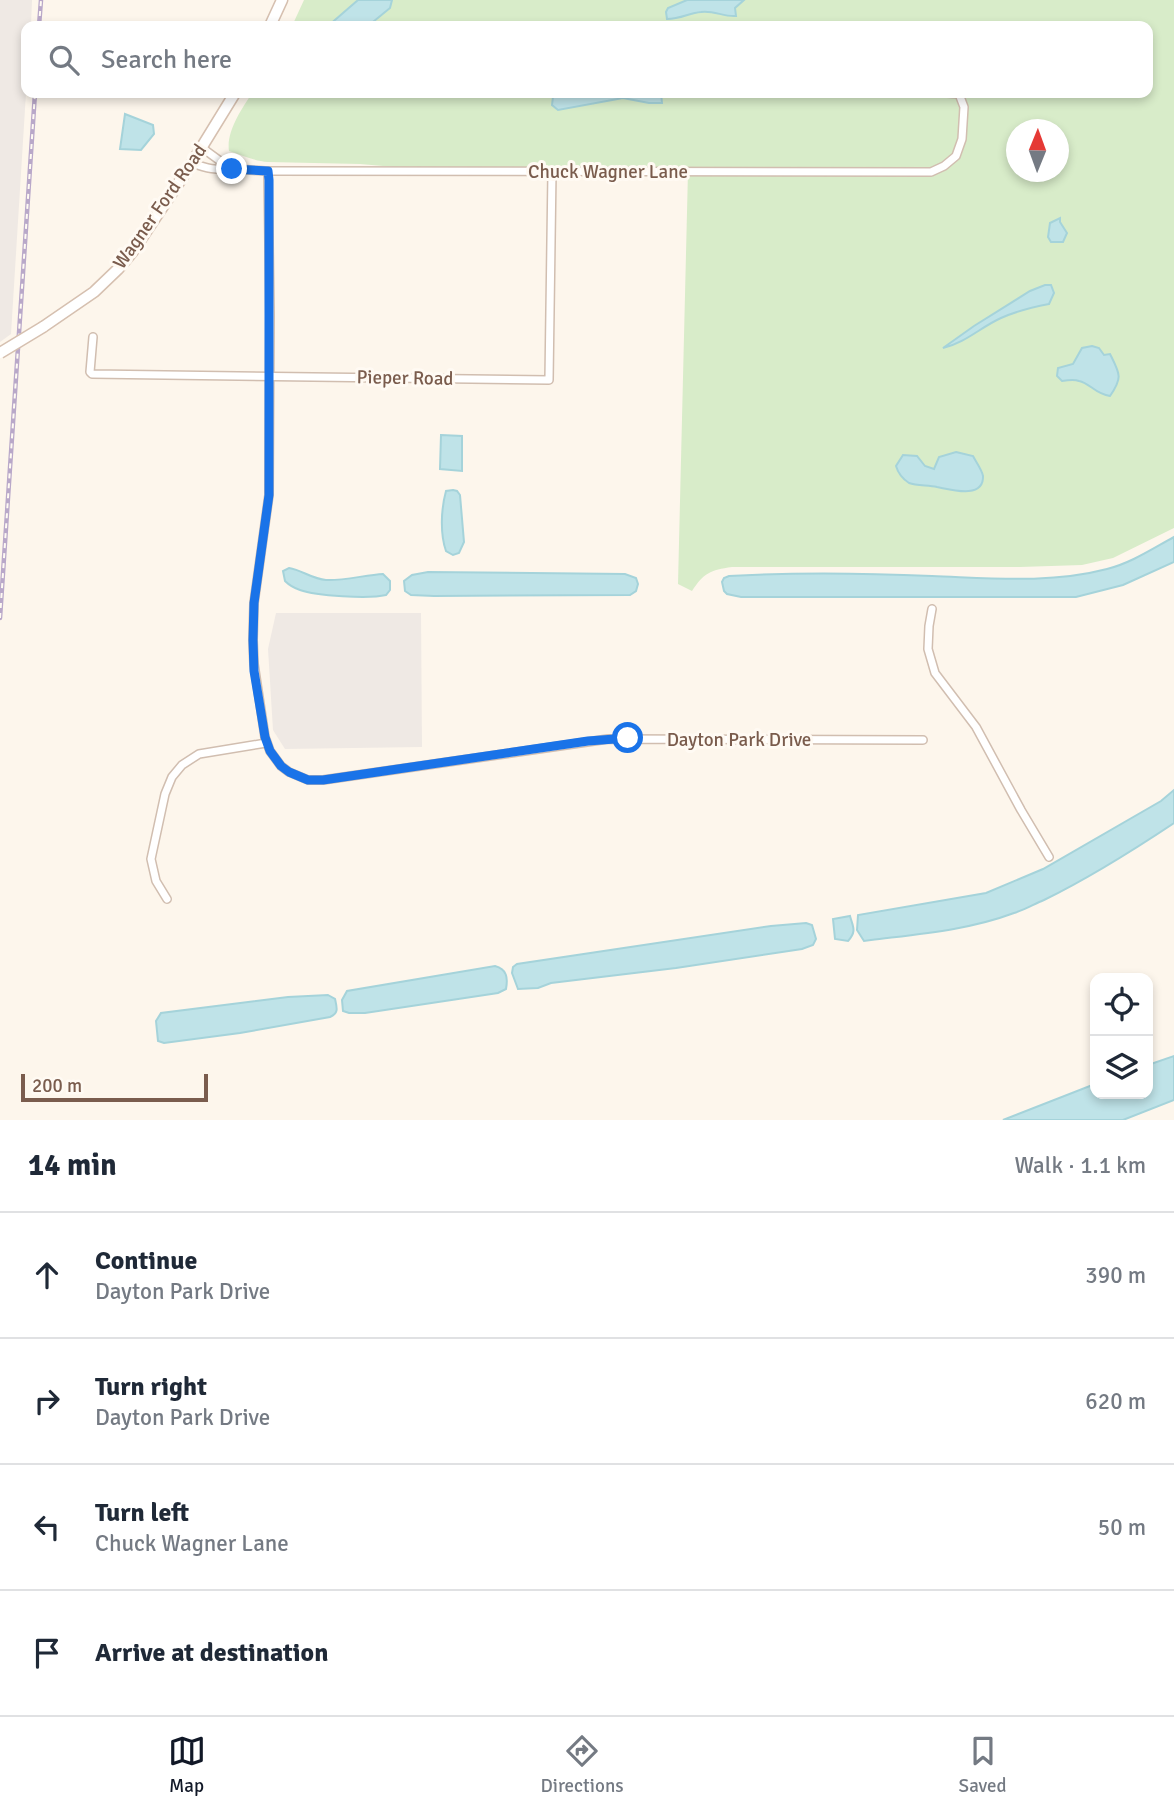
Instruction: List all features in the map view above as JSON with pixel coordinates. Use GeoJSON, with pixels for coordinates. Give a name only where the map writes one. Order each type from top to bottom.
{"type":"FeatureCollection","features":[{"type":"Feature","properties":{"kind":"main road"},"geometry":{"type":"LineString","coordinates":[[272,21],[282,0]]}},
{"type":"Feature","properties":{"kind":"main road","name":"Wagner Ford Road"},"geometry":{"type":"LineString","coordinates":[[0,353],[80,303],[118,269],[146,233],[231,98]]}},
{"type":"Feature","properties":{"kind":"street","name":"Chuck Wagner Lane"},"geometry":{"type":"LineString","coordinates":[[192,163],[213,170],[268,171],[931,172],[956,156],[962,139],[964,107],[961,98]]}},
{"type":"Feature","properties":{"kind":"street"},"geometry":{"type":"LineString","coordinates":[[201,147],[232,169]]}},
{"type":"Feature","properties":{"kind":"street","name":"Dayton Park Drive"},"geometry":{"type":"LineString","coordinates":[[268,171],[269,495],[254,603],[254,671],[266,743],[276,760],[289,772],[308,780],[323,780],[608,739],[923,740]]}},
{"type":"Feature","properties":{"kind":"street","name":"Pieper Road"},"geometry":{"type":"LineString","coordinates":[[93,337],[92,374],[549,380],[552,172]]}},
{"type":"Feature","properties":{"kind":"street"},"geometry":{"type":"LineString","coordinates":[[932,609],[928,649],[931,665],[976,727],[1049,857]]}},
{"type":"Feature","properties":{"kind":"street"},"geometry":{"type":"LineString","coordinates":[[167,899],[156,881],[151,859],[162,802],[172,777],[182,765],[200,754],[266,743]]}},
{"type":"Feature","properties":{"kind":"shaded area"},"geometry":{"type":"Polygon","coordinates":[[[0,0],[32,0],[31,21],[21,21],[21,98],[26,98],[11,334],[0,342],[0,0]]]}},
{"type":"Feature","properties":{"kind":"shaded area"},"geometry":{"type":"Polygon","coordinates":[[[276,613],[421,613],[422,747],[285,749],[273,730],[268,649],[276,613]]]}},
{"type":"Feature","properties":{"kind":"green space"},"geometry":{"type":"Polygon","coordinates":[[[304,0],[1174,0],[1174,528],[1113,558],[1082,565],[732,567],[708,573],[692,591],[678,584],[688,171],[452,172],[360,164],[268,162],[229,151],[232,128],[249,98],[1153,98],[1153,21],[294,21],[304,0]]]}},
{"type":"Feature","properties":{"kind":"water"},"geometry":{"type":"Polygon","coordinates":[[[358,0],[392,0],[390,8],[374,21],[334,21],[358,0]]]}},
{"type":"Feature","properties":{"kind":"water"},"geometry":{"type":"Polygon","coordinates":[[[687,0],[744,0],[735,8],[736,16],[705,12],[667,19],[668,8],[687,0]]]}},
{"type":"Feature","properties":{"kind":"water"},"geometry":{"type":"Polygon","coordinates":[[[553,98],[623,98],[558,110],[552,105],[553,98]]]}},
{"type":"Feature","properties":{"kind":"water"},"geometry":{"type":"Polygon","coordinates":[[[623,98],[662,98],[662,103],[623,98]]]}},
{"type":"Feature","properties":{"kind":"water"},"geometry":{"type":"Polygon","coordinates":[[[125,114],[153,125],[154,134],[141,150],[120,149],[125,114]]]}},
{"type":"Feature","properties":{"kind":"water"},"geometry":{"type":"Polygon","coordinates":[[[1060,218],[1067,233],[1063,242],[1051,242],[1048,237],[1050,223],[1060,218]]]}},
{"type":"Feature","properties":{"kind":"water"},"geometry":{"type":"Polygon","coordinates":[[[1051,285],[1054,293],[1049,304],[1001,318],[943,348],[1030,291],[1051,285]]]}},
{"type":"Feature","properties":{"kind":"water"},"geometry":{"type":"Polygon","coordinates":[[[1082,348],[1099,348],[1104,355],[1110,354],[1118,371],[1117,384],[1110,396],[1083,382],[1062,381],[1057,376],[1058,368],[1073,364],[1082,348]]]}},
{"type":"Feature","properties":{"kind":"water"},"geometry":{"type":"Polygon","coordinates":[[[441,435],[462,436],[462,471],[440,469],[441,435]]]}},
{"type":"Feature","properties":{"kind":"water"},"geometry":{"type":"Polygon","coordinates":[[[956,452],[973,456],[983,476],[978,488],[972,491],[957,491],[912,484],[903,478],[896,466],[903,455],[917,456],[925,466],[934,469],[939,457],[956,452]]]}},
{"type":"Feature","properties":{"kind":"water"},"geometry":{"type":"Polygon","coordinates":[[[453,490],[460,495],[464,542],[459,553],[453,555],[446,551],[442,521],[446,491],[453,490]]]}},
{"type":"Feature","properties":{"kind":"water"},"geometry":{"type":"Polygon","coordinates":[[[1174,537],[1174,562],[1123,585],[1076,597],[741,597],[727,594],[722,582],[729,576],[805,573],[998,579],[1064,577],[1116,566],[1174,537]]]}},
{"type":"Feature","properties":{"kind":"water"},"geometry":{"type":"Polygon","coordinates":[[[289,568],[326,580],[383,574],[390,581],[390,590],[386,595],[368,597],[308,592],[285,581],[283,571],[289,568]]]}},
{"type":"Feature","properties":{"kind":"water"},"geometry":{"type":"Polygon","coordinates":[[[428,572],[625,574],[636,578],[638,584],[636,591],[630,595],[434,596],[411,595],[405,591],[404,581],[412,575],[428,572]]]}},
{"type":"Feature","properties":{"kind":"water"},"geometry":{"type":"Polygon","coordinates":[[[1174,790],[1174,823],[1094,873],[1026,909],[979,924],[907,936],[864,941],[857,930],[858,915],[986,893],[1043,869],[1161,801],[1174,790]]]}},
{"type":"Feature","properties":{"kind":"water"},"geometry":{"type":"Polygon","coordinates":[[[850,916],[853,929],[851,938],[848,941],[835,939],[833,919],[850,916]]]}},
{"type":"Feature","properties":{"kind":"water"},"geometry":{"type":"Polygon","coordinates":[[[806,923],[812,925],[816,939],[813,945],[802,949],[551,983],[538,988],[518,989],[512,973],[517,964],[806,923]]]}},
{"type":"Feature","properties":{"kind":"water"},"geometry":{"type":"Polygon","coordinates":[[[495,966],[502,969],[507,978],[506,989],[498,993],[365,1013],[343,1011],[342,1000],[347,991],[495,966]]]}},
{"type":"Feature","properties":{"kind":"water"},"geometry":{"type":"Polygon","coordinates":[[[328,995],[335,999],[337,1008],[335,1014],[330,1017],[240,1033],[164,1043],[158,1041],[156,1021],[161,1013],[288,997],[328,995]]]}},
{"type":"Feature","properties":{"kind":"water"},"geometry":{"type":"Polygon","coordinates":[[[1174,1056],[1174,1100],[1123,1120],[1003,1120],[1090,1086],[1090,1099],[1153,1099],[1153,1063],[1174,1056]]]}},
{"type":"Feature","properties":{"kind":"railway"},"geometry":{"type":"LineString","coordinates":[[39,21],[41,0]]}},
{"type":"Feature","properties":{"kind":"railway"},"geometry":{"type":"LineString","coordinates":[[0,618],[35,98]]}},
{"type":"Feature","properties":{"kind":"route"},"geometry":{"type":"LineString","coordinates":[[232,169],[268,171],[269,180],[269,495],[254,603],[253,640],[254,671],[266,743],[276,760],[298,777],[308,780],[339,779],[588,741],[628,738]]}}]}
